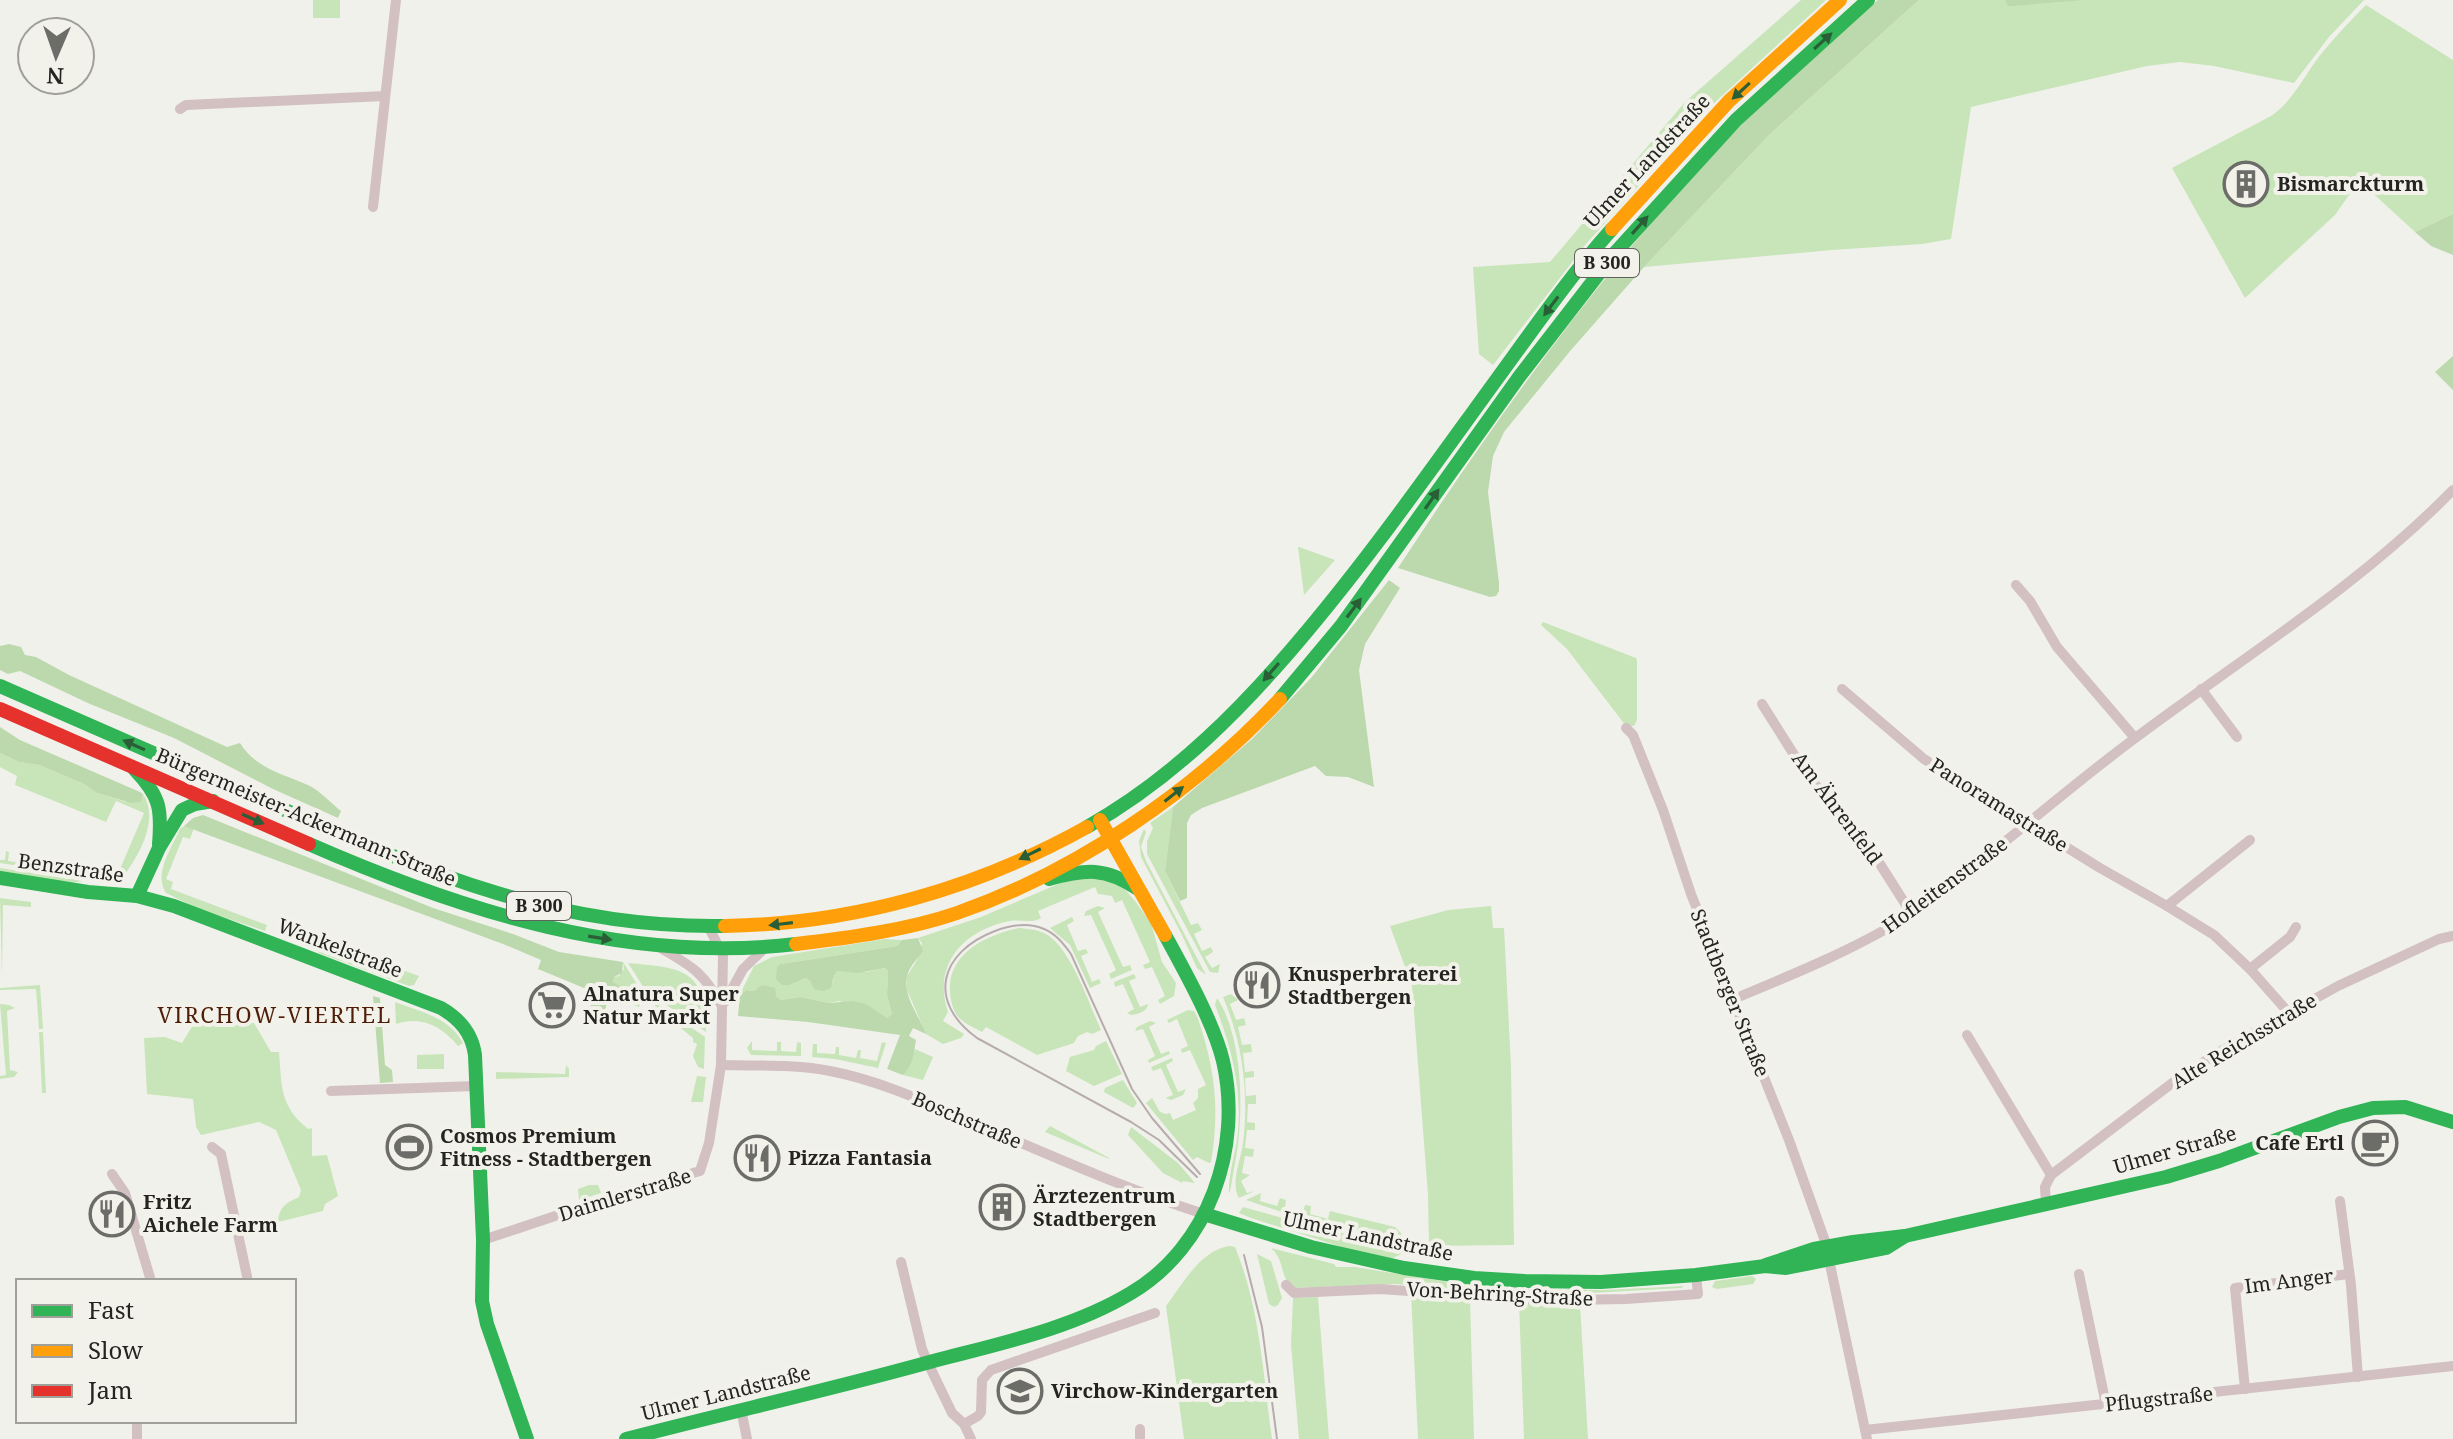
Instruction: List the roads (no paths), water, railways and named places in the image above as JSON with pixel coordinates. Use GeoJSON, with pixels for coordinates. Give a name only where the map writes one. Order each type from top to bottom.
{"type":"FeatureCollection","features":[{"type":"Feature","properties":{"kind":"main road","name":"Ulmer Landstraße"},"geometry":{"type":"LineString","coordinates":[[626,1439],[928,1363],[1058,1325],[1125,1296],[1150,1281],[1171,1261],[1204,1214],[1221,1172],[1228,1139],[1228,1091],[1223,1061],[1183,964],[1100,820],[1166,774],[1253,693],[1358,569],[1595,248],[1718,113],[1840,0]]}},
{"type":"Feature","properties":{"kind":"main road","name":"B 300"},"geometry":{"type":"LineString","coordinates":[[1111,840],[1206,769],[1278,702],[1341,626],[1519,377],[1614,254],[1736,120],[1868,0]]}},
{"type":"Feature","properties":{"kind":"main road","name":"Bürgermeister-Ackermann-Straße"},"geometry":{"type":"LineString","coordinates":[[0,686],[352,840],[469,885],[533,905],[662,926],[709,928],[789,923],[908,900],[971,880],[1022,859],[1100,820]]}},
{"type":"Feature","properties":{"kind":"main road","name":"Bürgermeister-Ackermann-Straße"},"geometry":{"type":"LineString","coordinates":[[0,709],[341,858],[467,905],[545,928],[608,940],[655,945],[765,948],[810,944],[898,928],[955,914],[1034,883],[1111,840]]}},
{"type":"Feature","properties":{"kind":"main road"},"geometry":{"type":"LineString","coordinates":[[131,765],[159,797],[159,848]]}},
{"type":"Feature","properties":{"kind":"main road"},"geometry":{"type":"LineString","coordinates":[[137,896],[159,848],[182,810],[213,801]]}},
{"type":"Feature","properties":{"kind":"main road"},"geometry":{"type":"LineString","coordinates":[[1034,883],[1084,869],[1099,870],[1125,880],[1141,892]]}},
{"type":"Feature","properties":{"kind":"main road","name":"Benzstraße"},"geometry":{"type":"LineString","coordinates":[[0,878],[88,892],[137,896]]}},
{"type":"Feature","properties":{"kind":"main road","name":"Wankelstraße"},"geometry":{"type":"LineString","coordinates":[[137,896],[174,906],[447,1011],[462,1023],[472,1039],[476,1086],[483,1240],[482,1301],[527,1439]]}},
{"type":"Feature","properties":{"kind":"main road","name":"Ulmer Straße"},"geometry":{"type":"LineString","coordinates":[[1765,1266],[1783,1257],[1828,1254],[1884,1236],[1905,1236],[2134,1185],[2186,1171],[2373,1108],[2405,1107],[2453,1122]]}},
{"type":"Feature","properties":{"kind":"main road","name":"Ulmer Landstraße"},"geometry":{"type":"LineString","coordinates":[[1204,1214],[1311,1247],[1404,1268],[1474,1278],[1601,1282],[1765,1266]]}},
{"type":"Feature","properties":{"kind":"street"},"geometry":{"type":"LineString","coordinates":[[373,207],[396,0]]}},
{"type":"Feature","properties":{"kind":"street"},"geometry":{"type":"LineString","coordinates":[[180,109],[186,105],[385,96]]}},
{"type":"Feature","properties":{"kind":"street","name":"Hofleitenstraße"},"geometry":{"type":"LineString","coordinates":[[1734,999],[1834,956],[1911,913],[2029,824],[2135,738],[2313,611],[2376,561],[2453,490]]}},
{"type":"Feature","properties":{"kind":"street"},"geometry":{"type":"LineString","coordinates":[[2016,585],[2030,601],[2057,647],[2135,738]]}},
{"type":"Feature","properties":{"kind":"street","name":"Panoramastraße"},"geometry":{"type":"LineString","coordinates":[[1842,689],[1924,759],[2214,935],[2288,1012]]}},
{"type":"Feature","properties":{"kind":"street"},"geometry":{"type":"LineString","coordinates":[[2201,689],[2237,737]]}},
{"type":"Feature","properties":{"kind":"street","name":"Am Ährenfeld"},"geometry":{"type":"LineString","coordinates":[[1762,704],[1805,772],[1880,864],[1911,913]]}},
{"type":"Feature","properties":{"kind":"street","name":"Stadtberger Straße"},"geometry":{"type":"LineString","coordinates":[[1626,728],[1633,735],[1663,810],[1691,894],[1789,1140],[1828,1254],[1866,1434]]}},
{"type":"Feature","properties":{"kind":"street"},"geometry":{"type":"LineString","coordinates":[[2167,906],[2250,840]]}},
{"type":"Feature","properties":{"kind":"street"},"geometry":{"type":"LineString","coordinates":[[2250,969],[2290,937],[2296,927]]}},
{"type":"Feature","properties":{"kind":"street","name":"Daimlerstraße"},"geometry":{"type":"LineString","coordinates":[[483,1240],[700,1171],[709,1143],[721,1065],[724,965],[720,948],[709,928]]}},
{"type":"Feature","properties":{"kind":"street","name":"Alte Reichsstraße"},"geometry":{"type":"LineString","coordinates":[[2051,1175],[2186,1073],[2219,1052],[2288,1012],[2370,971],[2439,939],[2453,936]]}},
{"type":"Feature","properties":{"kind":"street"},"geometry":{"type":"LineString","coordinates":[[655,945],[696,969],[723,1007]]}},
{"type":"Feature","properties":{"kind":"street","name":"Daimlerstraße"},"geometry":{"type":"LineString","coordinates":[[723,1007],[743,969],[765,948]]}},
{"type":"Feature","properties":{"kind":"street"},"geometry":{"type":"LineString","coordinates":[[1967,1035],[2051,1175],[2045,1187],[2046,1204]]}},
{"type":"Feature","properties":{"kind":"street","name":"Boschstraße"},"geometry":{"type":"LineString","coordinates":[[721,1065],[829,1070],[862,1079],[928,1103],[1070,1165],[1204,1214]]}},
{"type":"Feature","properties":{"kind":"street"},"geometry":{"type":"LineString","coordinates":[[331,1091],[476,1086]]}},
{"type":"Feature","properties":{"kind":"street"},"geometry":{"type":"LineString","coordinates":[[212,1147],[221,1154],[248,1279]]}},
{"type":"Feature","properties":{"kind":"street"},"geometry":{"type":"LineString","coordinates":[[112,1174],[125,1193],[150,1279]]}},
{"type":"Feature","properties":{"kind":"street"},"geometry":{"type":"LineString","coordinates":[[2340,1201],[2358,1377]]}},
{"type":"Feature","properties":{"kind":"street"},"geometry":{"type":"LineString","coordinates":[[901,1262],[922,1349],[952,1413],[964,1424],[971,1439]]}},
{"type":"Feature","properties":{"kind":"street"},"geometry":{"type":"LineString","coordinates":[[2079,1274],[2106,1405]]}},
{"type":"Feature","properties":{"kind":"street","name":"Im Anger"},"geometry":{"type":"LineString","coordinates":[[2245,1389],[2235,1288],[2349,1274]]}},
{"type":"Feature","properties":{"kind":"street","name":"Von-Behring-Straße"},"geometry":{"type":"LineString","coordinates":[[1286,1285],[1294,1293],[1392,1289],[1523,1299],[1626,1299],[1698,1294],[1696,1275]]}},
{"type":"Feature","properties":{"kind":"street"},"geometry":{"type":"LineString","coordinates":[[964,1424],[981,1412],[982,1380],[991,1370],[1155,1313]]}},
{"type":"Feature","properties":{"kind":"street","name":"Pflugstraße"},"geometry":{"type":"LineString","coordinates":[[1866,1434],[2453,1366]]}},
{"type":"Feature","properties":{"kind":"street"},"geometry":{"type":"LineString","coordinates":[[741,1409],[747,1439]]}},
{"type":"Feature","properties":{"kind":"tram line"},"geometry":{"type":"LineString","coordinates":[[1197,1177],[1159,1140],[977,1038],[961,1024],[951,1009],[946,978],[962,951],[976,940],[1013,926],[1038,927],[1059,939],[1071,954],[1132,1089],[1152,1118],[1200,1174]]}},
{"type":"Feature","properties":{"kind":"tram line"},"geometry":{"type":"LineString","coordinates":[[1244,1255],[1262,1327],[1277,1439]]}},
{"type":"Feature","properties":{"kind":"place","name":"Bismarckturm"},"geometry":{"type":"Point","coordinates":[2246,184]}},
{"type":"Feature","properties":{"kind":"place","name":"Knusperbraterei Stadtbergen"},"geometry":{"type":"Point","coordinates":[1257,985]}},
{"type":"Feature","properties":{"kind":"place","name":"Alnatura Super Natur Markt"},"geometry":{"type":"Point","coordinates":[552,1005]}},
{"type":"Feature","properties":{"kind":"place","name":"Cafe Ertl"},"geometry":{"type":"Point","coordinates":[2375,1143]}},
{"type":"Feature","properties":{"kind":"place","name":"Cosmos Premium Fitness - Stadtbergen"},"geometry":{"type":"Point","coordinates":[409,1147]}},
{"type":"Feature","properties":{"kind":"place","name":"Pizza Fantasia"},"geometry":{"type":"Point","coordinates":[757,1158]}},
{"type":"Feature","properties":{"kind":"place","name":"Ärztezentrum Stadtbergen"},"geometry":{"type":"Point","coordinates":[1002,1207]}},
{"type":"Feature","properties":{"kind":"place","name":"Fritz Aichele Farm"},"geometry":{"type":"Point","coordinates":[112,1214]}},
{"type":"Feature","properties":{"kind":"place","name":"Virchow-Kindergarten"},"geometry":{"type":"Point","coordinates":[1020,1391]}},
{"type":"Feature","properties":{"kind":"district","name":"VIRCHOW-VIERTEL"},"geometry":{"type":"Point","coordinates":[275,1015]}}]}
